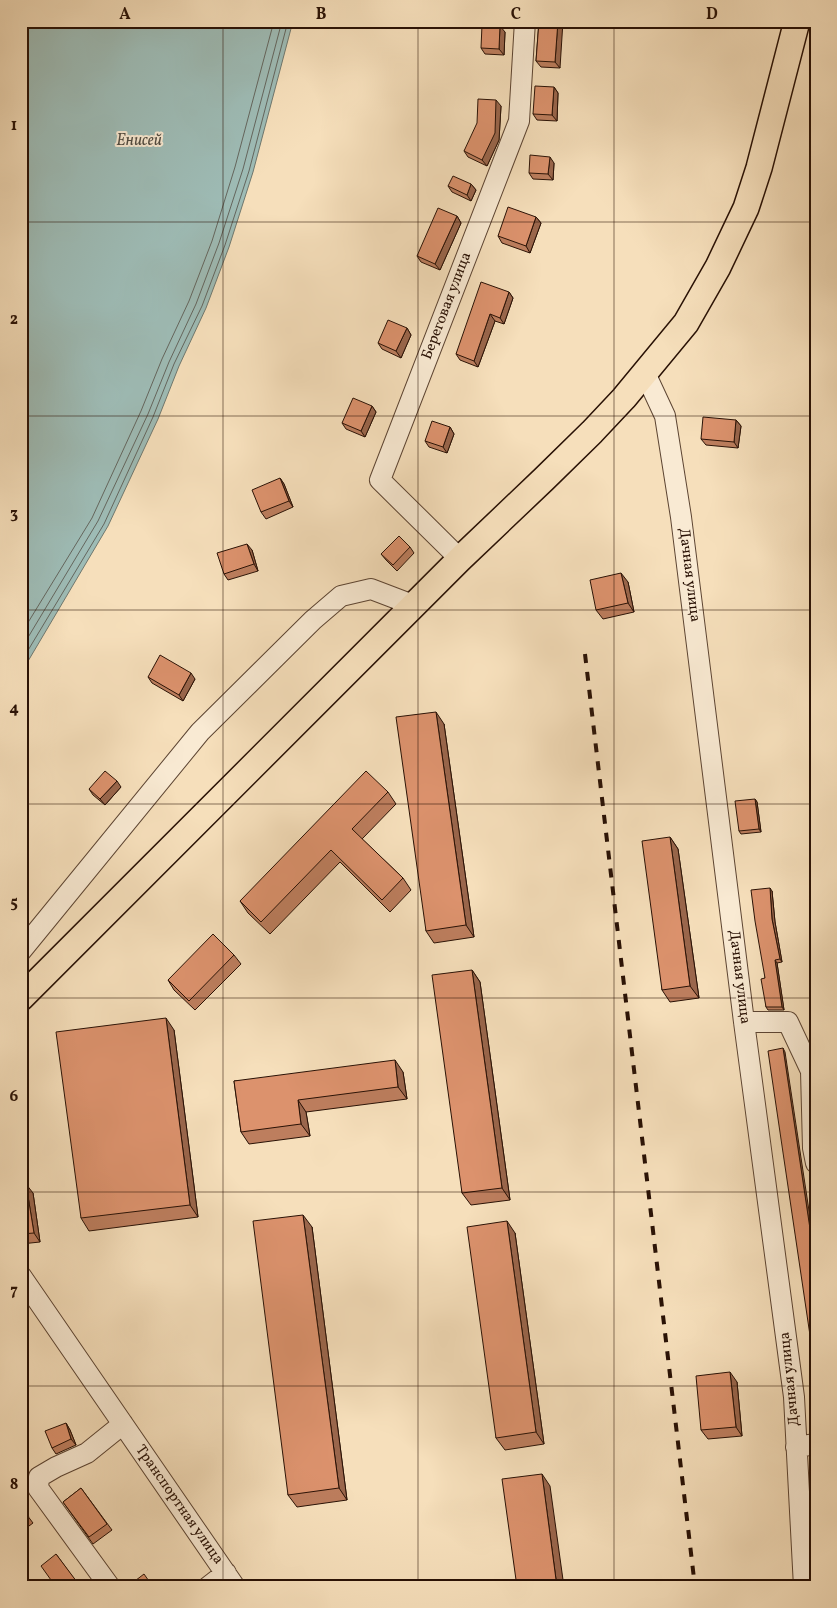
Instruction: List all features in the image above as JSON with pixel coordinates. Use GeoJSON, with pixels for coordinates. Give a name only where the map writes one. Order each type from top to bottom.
{"type":"FeatureCollection","features":[{"type":"Feature","properties":{"kind":"main road"},"geometry":{"type":"LineString","coordinates":[[21,998],[413,605],[592,432],[624,398],[686,323],[718,267],[740,222],[759,168],[797,21]]}},
{"type":"Feature","properties":{"kind":"street","name":"Береговая улица"},"geometry":{"type":"LineString","coordinates":[[460,559],[380,480],[519,121],[524,21]]}},
{"type":"Feature","properties":{"kind":"street","name":"Дачная улица"},"geometry":{"type":"LineString","coordinates":[[644,373],[665,416],[676,481],[744,1022],[794,1397],[804,1587]]}},
{"type":"Feature","properties":{"kind":"street"},"geometry":{"type":"LineString","coordinates":[[21,951],[200,732],[313,620],[341,596],[371,589],[413,605]]}},
{"type":"Feature","properties":{"kind":"street"},"geometry":{"type":"LineString","coordinates":[[744,1022],[788,1022],[811,1071],[813,1148],[816,1163]]}},
{"type":"Feature","properties":{"kind":"street","name":"Транспортная улица"},"geometry":{"type":"LineString","coordinates":[[21,1276],[230,1580]]}},
{"type":"Feature","properties":{"kind":"street"},"geometry":{"type":"LineString","coordinates":[[110,1587],[38,1488],[39,1477],[87,1453],[123,1424]]}},
{"type":"Feature","properties":{"kind":"street"},"geometry":{"type":"LineString","coordinates":[[796,1447],[816,1444]]}},
{"type":"Feature","properties":{"kind":"street"},"geometry":{"type":"LineString","coordinates":[[208,1587],[230,1580]]}},
{"type":"Feature","properties":{"kind":"water","name":"Енисей"},"geometry":{"type":"Polygon","coordinates":[[[21,21],[293,21],[253,172],[229,247],[206,308],[179,366],[158,419],[108,526],[21,673],[21,21]]]}},
{"type":"Feature","properties":{"kind":"building"},"geometry":{"type":"Polygon","coordinates":[[[539,21],[558,21],[555,62],[536,61],[539,21]]]}},
{"type":"Feature","properties":{"kind":"building"},"geometry":{"type":"Polygon","coordinates":[[[482,25],[500,26],[499,49],[481,48],[482,25]]]}},
{"type":"Feature","properties":{"kind":"building"},"geometry":{"type":"Polygon","coordinates":[[[535,86],[554,87],[552,115],[533,114],[535,86]]]}},
{"type":"Feature","properties":{"kind":"building"},"geometry":{"type":"Polygon","coordinates":[[[478,99],[496,100],[495,133],[482,160],[464,151],[477,123],[478,99]]]}},
{"type":"Feature","properties":{"kind":"building"},"geometry":{"type":"Polygon","coordinates":[[[530,155],[550,157],[548,174],[529,173],[530,155]]]}},
{"type":"Feature","properties":{"kind":"building"},"geometry":{"type":"Polygon","coordinates":[[[453,176],[471,184],[467,195],[448,186],[453,176]]]}},
{"type":"Feature","properties":{"kind":"building"},"geometry":{"type":"Polygon","coordinates":[[[508,207],[536,217],[526,246],[498,236],[508,207]]]}},
{"type":"Feature","properties":{"kind":"building"},"geometry":{"type":"Polygon","coordinates":[[[438,208],[457,216],[435,264],[417,256],[438,208]]]}},
{"type":"Feature","properties":{"kind":"building"},"geometry":{"type":"Polygon","coordinates":[[[481,282],[509,292],[500,318],[490,314],[474,361],[456,354],[481,282]]]}},
{"type":"Feature","properties":{"kind":"building"},"geometry":{"type":"Polygon","coordinates":[[[388,320],[407,328],[396,351],[378,343],[388,320]]]}},
{"type":"Feature","properties":{"kind":"building"},"geometry":{"type":"Polygon","coordinates":[[[353,398],[372,406],[361,431],[342,423],[353,398]]]}},
{"type":"Feature","properties":{"kind":"building"},"geometry":{"type":"Polygon","coordinates":[[[703,417],[736,420],[734,442],[701,439],[703,417]]]}},
{"type":"Feature","properties":{"kind":"building"},"geometry":{"type":"Polygon","coordinates":[[[432,421],[450,427],[443,447],[425,441],[432,421]]]}},
{"type":"Feature","properties":{"kind":"building"},"geometry":{"type":"Polygon","coordinates":[[[280,478],[289,501],[261,512],[252,490],[280,478]]]}},
{"type":"Feature","properties":{"kind":"building"},"geometry":{"type":"Polygon","coordinates":[[[399,536],[410,547],[393,565],[381,554],[399,536]]]}},
{"type":"Feature","properties":{"kind":"building"},"geometry":{"type":"Polygon","coordinates":[[[247,544],[254,564],[224,574],[217,553],[247,544]]]}},
{"type":"Feature","properties":{"kind":"building"},"geometry":{"type":"Polygon","coordinates":[[[621,573],[628,603],[596,610],[590,580],[621,573]]]}},
{"type":"Feature","properties":{"kind":"building"},"geometry":{"type":"Polygon","coordinates":[[[160,655],[191,673],[179,695],[148,677],[160,655]]]}},
{"type":"Feature","properties":{"kind":"building"},"geometry":{"type":"Polygon","coordinates":[[[436,712],[466,925],[426,931],[396,717],[436,712]]]}},
{"type":"Feature","properties":{"kind":"building"},"geometry":{"type":"Polygon","coordinates":[[[105,771],[117,781],[100,799],[89,789],[105,771]]]}},
{"type":"Feature","properties":{"kind":"building"},"geometry":{"type":"Polygon","coordinates":[[[366,771],[388,792],[352,829],[403,878],[382,900],[331,850],[261,922],[240,901],[366,771]]]}},
{"type":"Feature","properties":{"kind":"building"},"geometry":{"type":"Polygon","coordinates":[[[755,799],[759,829],[739,831],[735,801],[755,799]]]}},
{"type":"Feature","properties":{"kind":"building"},"geometry":{"type":"Polygon","coordinates":[[[670,837],[690,986],[662,990],[642,841],[670,837]]]}},
{"type":"Feature","properties":{"kind":"building"},"geometry":{"type":"Polygon","coordinates":[[[770,888],[772,919],[780,959],[775,960],[782,1007],[766,1007],[761,979],[765,978],[751,890],[770,888]]]}},
{"type":"Feature","properties":{"kind":"building"},"geometry":{"type":"Polygon","coordinates":[[[213,934],[234,955],[189,1001],[168,980],[213,934]]]}},
{"type":"Feature","properties":{"kind":"building"},"geometry":{"type":"Polygon","coordinates":[[[472,970],[502,1188],[462,1193],[432,975],[472,970]]]}},
{"type":"Feature","properties":{"kind":"building"},"geometry":{"type":"Polygon","coordinates":[[[166,1018],[190,1205],[81,1218],[56,1032],[166,1018]]]}},
{"type":"Feature","properties":{"kind":"building"},"geometry":{"type":"Polygon","coordinates":[[[783,1048],[816,1269],[816,1376],[768,1051],[783,1048]]]}},
{"type":"Feature","properties":{"kind":"building"},"geometry":{"type":"Polygon","coordinates":[[[395,1060],[398,1087],[298,1100],[301,1124],[241,1132],[234,1081],[395,1060]]]}},
{"type":"Feature","properties":{"kind":"building"},"geometry":{"type":"Polygon","coordinates":[[[26,1184],[34,1233],[21,1234],[21,1185],[26,1184]]]}},
{"type":"Feature","properties":{"kind":"building"},"geometry":{"type":"Polygon","coordinates":[[[303,1215],[339,1488],[288,1495],[253,1221],[303,1215]]]}},
{"type":"Feature","properties":{"kind":"building"},"geometry":{"type":"Polygon","coordinates":[[[507,1221],[536,1432],[496,1438],[467,1227],[507,1221]]]}},
{"type":"Feature","properties":{"kind":"building"},"geometry":{"type":"Polygon","coordinates":[[[730,1372],[736,1427],[701,1430],[696,1376],[730,1372]]]}},
{"type":"Feature","properties":{"kind":"building"},"geometry":{"type":"Polygon","coordinates":[[[66,1423],[71,1439],[52,1448],[45,1431],[66,1423]]]}},
{"type":"Feature","properties":{"kind":"building"},"geometry":{"type":"Polygon","coordinates":[[[542,1474],[557,1587],[517,1587],[502,1479],[542,1474]]]}},
{"type":"Feature","properties":{"kind":"building"},"geometry":{"type":"Polygon","coordinates":[[[81,1488],[107,1524],[89,1537],[63,1502],[81,1488]]]}},
{"type":"Feature","properties":{"kind":"building"},"geometry":{"type":"Polygon","coordinates":[[[21,1507],[29,1517],[21,1523],[21,1507]]]}},
{"type":"Feature","properties":{"kind":"building"},"geometry":{"type":"Polygon","coordinates":[[[56,1554],[77,1582],[71,1587],[56,1587],[41,1566],[56,1554]]]}},
{"type":"Feature","properties":{"kind":"building"},"geometry":{"type":"Polygon","coordinates":[[[144,1574],[153,1587],[127,1587],[144,1574]]]}},
{"type":"Feature","properties":{"kind":"railway"},"geometry":{"type":"LineString","coordinates":[[585,654],[695,1587]]}}]}
